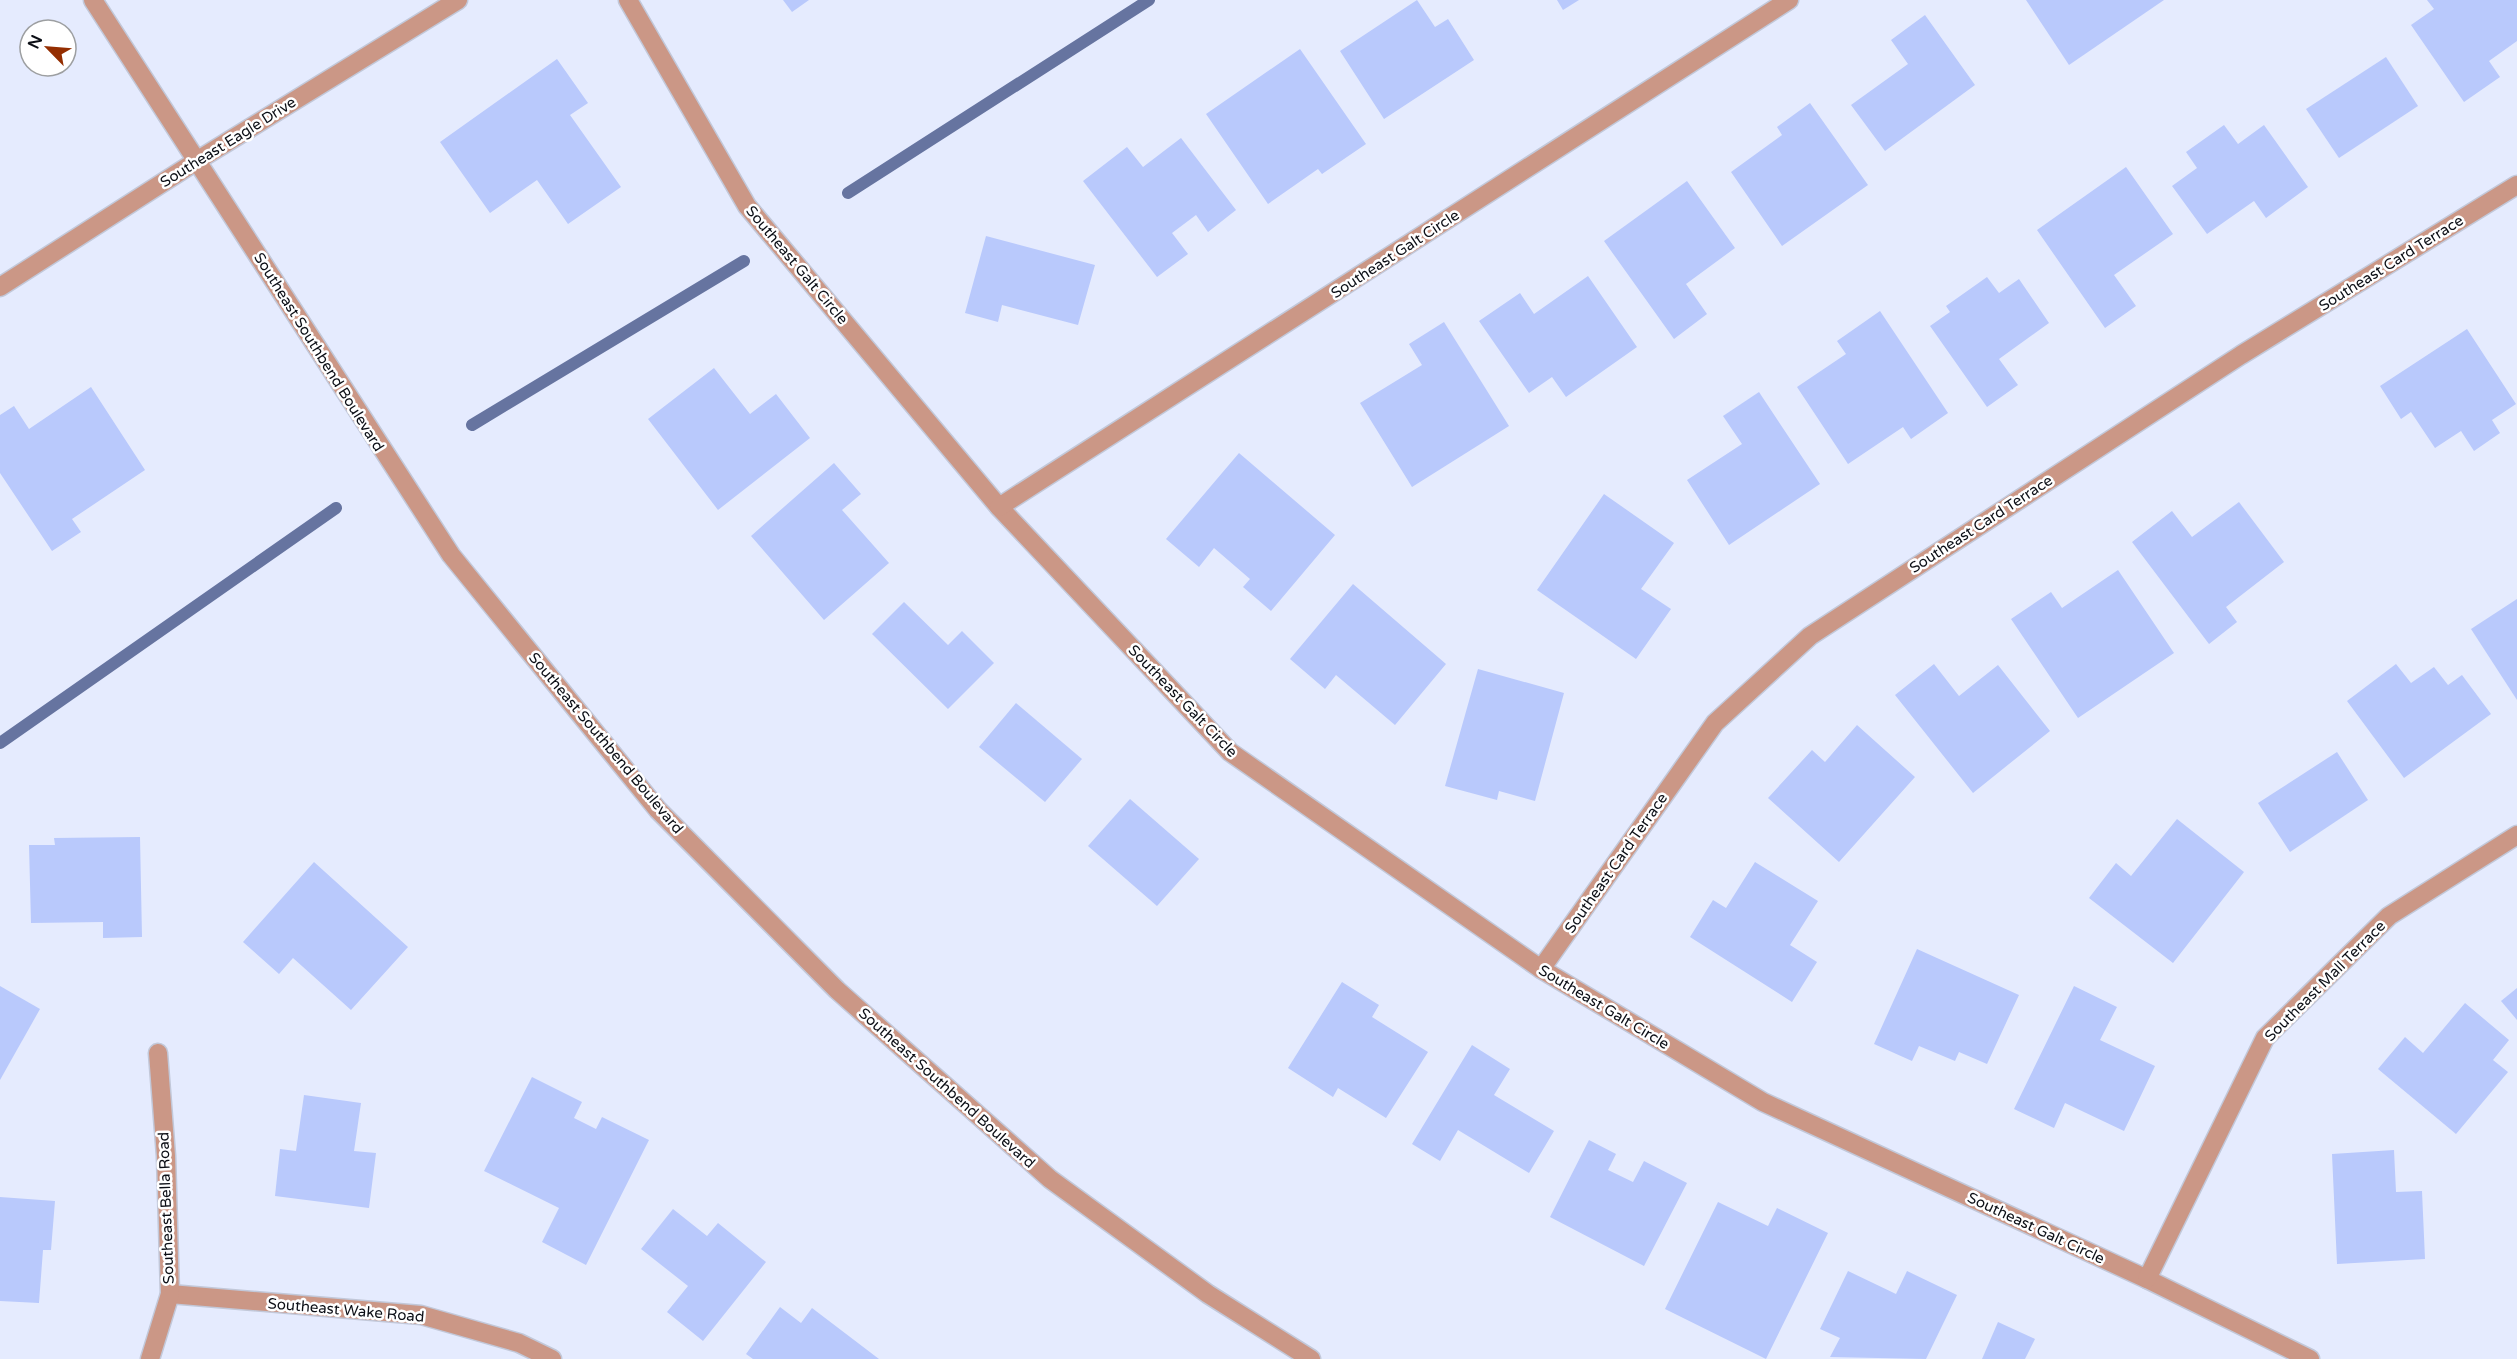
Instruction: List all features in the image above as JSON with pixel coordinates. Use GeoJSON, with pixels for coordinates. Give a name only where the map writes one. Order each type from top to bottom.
{"type":"FeatureCollection","features":[{"type":"Feature","properties":{"kind":"street","name":"Southeast Southbend Boulevard"},"geometry":{"type":"LineString","coordinates":[[93,0],[198,160],[347,398],[451,555],[658,810],[837,990],[1050,1179],[1208,1294],[1311,1359]]}},
{"type":"Feature","properties":{"kind":"street","name":"Southeast Eagle Drive"},"geometry":{"type":"LineString","coordinates":[[0,287],[198,160],[458,0]]}},
{"type":"Feature","properties":{"kind":"street","name":"Southeast Galt Circle"},"geometry":{"type":"LineString","coordinates":[[628,0],[747,206],[999,507],[1230,752],[1541,969],[1763,1102],[2147,1279],[2310,1359]]}},
{"type":"Feature","properties":{"kind":"street","name":"Southeast Galt Circle"},"geometry":{"type":"LineString","coordinates":[[999,507],[1789,0]]}},
{"type":"Feature","properties":{"kind":"street","name":"Southeast Card Terrace"},"geometry":{"type":"LineString","coordinates":[[1541,969],[1715,723],[1810,636],[2241,355],[2517,185]]}},
{"type":"Feature","properties":{"kind":"street","name":"Southeast Mall Terrace"},"geometry":{"type":"LineString","coordinates":[[2147,1279],[2265,1038],[2389,916],[2517,835]]}},
{"type":"Feature","properties":{"kind":"street","name":"Southeast Bella Road"},"geometry":{"type":"LineString","coordinates":[[150,1359],[170,1294],[166,1156],[158,1053]]}},
{"type":"Feature","properties":{"kind":"street","name":"Southeast Wake Road"},"geometry":{"type":"LineString","coordinates":[[170,1294],[422,1315],[519,1344],[552,1359]]}},
{"type":"Feature","properties":{"kind":"building"},"geometry":{"type":"Polygon","coordinates":[[[783,0],[809,0],[792,12],[783,0]]]}},
{"type":"Feature","properties":{"kind":"building"},"geometry":{"type":"Polygon","coordinates":[[[1417,0],[1435,27],[1448,19],[1474,60],[1384,119],[1340,51],[1417,0]]]}},
{"type":"Feature","properties":{"kind":"building"},"geometry":{"type":"Polygon","coordinates":[[[1557,0],[1579,0],[1563,10],[1557,0]]]}},
{"type":"Feature","properties":{"kind":"building"},"geometry":{"type":"Polygon","coordinates":[[[2026,0],[2164,0],[2069,65],[2026,0]]]}},
{"type":"Feature","properties":{"kind":"building"},"geometry":{"type":"Polygon","coordinates":[[[2427,0],[2517,0],[2517,41],[2489,61],[2500,77],[2464,102],[2411,25],[2434,9],[2427,0]]]}},
{"type":"Feature","properties":{"kind":"building"},"geometry":{"type":"Polygon","coordinates":[[[1925,15],[1975,85],[1885,151],[1851,105],[1908,64],[1891,40],[1925,15]]]}},
{"type":"Feature","properties":{"kind":"building"},"geometry":{"type":"Polygon","coordinates":[[[1300,49],[1366,144],[1322,174],[1318,169],[1268,204],[1206,114],[1300,49]]]}},
{"type":"Feature","properties":{"kind":"building"},"geometry":{"type":"Polygon","coordinates":[[[2386,57],[2418,106],[2339,158],[2306,109],[2386,57]]]}},
{"type":"Feature","properties":{"kind":"building"},"geometry":{"type":"Polygon","coordinates":[[[557,59],[588,103],[570,115],[621,187],[568,224],[537,180],[490,213],[440,142],[557,59]]]}},
{"type":"Feature","properties":{"kind":"building"},"geometry":{"type":"Polygon","coordinates":[[[1810,103],[1868,185],[1782,246],[1731,172],[1782,135],[1777,127],[1810,103]]]}},
{"type":"Feature","properties":{"kind":"building"},"geometry":{"type":"Polygon","coordinates":[[[2224,125],[2238,144],[2264,125],[2308,187],[2266,218],[2254,201],[2207,234],[2172,186],[2197,168],[2186,152],[2224,125]]]}},
{"type":"Feature","properties":{"kind":"building"},"geometry":{"type":"Polygon","coordinates":[[[1181,138],[1236,210],[1208,232],[1196,215],[1172,233],[1188,254],[1157,277],[1083,181],[1127,147],[1143,167],[1181,138]]]}},
{"type":"Feature","properties":{"kind":"building"},"geometry":{"type":"Polygon","coordinates":[[[2126,167],[2173,234],[2114,275],[2136,306],[2105,328],[2037,230],[2126,167]]]}},
{"type":"Feature","properties":{"kind":"building"},"geometry":{"type":"Polygon","coordinates":[[[1687,181],[1735,248],[1686,284],[1707,314],[1674,339],[1604,241],[1687,181]]]}},
{"type":"Feature","properties":{"kind":"building"},"geometry":{"type":"Polygon","coordinates":[[[986,236],[1095,265],[1078,325],[1002,305],[998,322],[965,313],[986,236]]]}},
{"type":"Feature","properties":{"kind":"building"},"geometry":{"type":"Polygon","coordinates":[[[1588,276],[1637,347],[1566,397],[1552,377],[1529,393],[1479,321],[1520,293],[1534,314],[1588,276]]]}},
{"type":"Feature","properties":{"kind":"building"},"geometry":{"type":"Polygon","coordinates":[[[1987,277],[1999,293],[2019,279],[2049,323],[1999,359],[2018,385],[1987,407],[1930,326],[1950,312],[1946,306],[1987,277]]]}},
{"type":"Feature","properties":{"kind":"building"},"geometry":{"type":"Polygon","coordinates":[[[1880,311],[1948,413],[1911,439],[1903,427],[1848,464],[1797,387],[1846,354],[1837,341],[1880,311]]]}},
{"type":"Feature","properties":{"kind":"building"},"geometry":{"type":"Polygon","coordinates":[[[1444,322],[1509,426],[1412,487],[1360,403],[1422,365],[1409,344],[1444,322]]]}},
{"type":"Feature","properties":{"kind":"building"},"geometry":{"type":"Polygon","coordinates":[[[2467,329],[2516,404],[2492,420],[2500,433],[2474,451],[2461,431],[2435,448],[2411,412],[2401,419],[2380,386],[2467,329]]]}},
{"type":"Feature","properties":{"kind":"building"},"geometry":{"type":"Polygon","coordinates":[[[714,368],[750,414],[776,394],[810,438],[718,510],[648,419],[714,368]]]}},
{"type":"Feature","properties":{"kind":"building"},"geometry":{"type":"Polygon","coordinates":[[[91,387],[145,470],[72,519],[81,532],[52,551],[0,473],[0,415],[14,406],[29,429],[91,387]]]}},
{"type":"Feature","properties":{"kind":"building"},"geometry":{"type":"Polygon","coordinates":[[[1759,392],[1820,484],[1729,545],[1687,480],[1742,444],[1723,416],[1759,392]]]}},
{"type":"Feature","properties":{"kind":"building"},"geometry":{"type":"Polygon","coordinates":[[[1239,453],[1335,535],[1271,611],[1243,587],[1250,579],[1214,548],[1199,567],[1166,539],[1239,453]]]}},
{"type":"Feature","properties":{"kind":"building"},"geometry":{"type":"Polygon","coordinates":[[[834,463],[861,494],[842,510],[889,563],[824,620],[751,536],[834,463]]]}},
{"type":"Feature","properties":{"kind":"building"},"geometry":{"type":"Polygon","coordinates":[[[1604,494],[1674,543],[1641,589],[1671,609],[1636,659],[1537,590],[1604,494]]]}},
{"type":"Feature","properties":{"kind":"building"},"geometry":{"type":"Polygon","coordinates":[[[2239,502],[2284,562],[2226,607],[2237,622],[2209,644],[2132,542],[2172,511],[2192,537],[2239,502]]]}},
{"type":"Feature","properties":{"kind":"building"},"geometry":{"type":"Polygon","coordinates":[[[2118,570],[2174,653],[2078,718],[2011,619],[2051,592],[2062,608],[2118,570]]]}},
{"type":"Feature","properties":{"kind":"building"},"geometry":{"type":"Polygon","coordinates":[[[1353,584],[1446,664],[1395,725],[1336,675],[1325,689],[1290,659],[1353,584]]]}},
{"type":"Feature","properties":{"kind":"building"},"geometry":{"type":"Polygon","coordinates":[[[2517,599],[2517,700],[2471,629],[2517,599]]]}},
{"type":"Feature","properties":{"kind":"building"},"geometry":{"type":"Polygon","coordinates":[[[904,602],[948,645],[962,631],[994,663],[948,709],[872,634],[904,602]]]}},
{"type":"Feature","properties":{"kind":"building"},"geometry":{"type":"Polygon","coordinates":[[[1934,664],[1959,696],[1998,665],[2050,731],[1973,793],[1895,695],[1934,664]]]}},
{"type":"Feature","properties":{"kind":"building"},"geometry":{"type":"Polygon","coordinates":[[[2396,664],[2411,683],[2434,667],[2448,685],[2462,675],[2491,714],[2404,778],[2347,701],[2396,664]]]}},
{"type":"Feature","properties":{"kind":"building"},"geometry":{"type":"Polygon","coordinates":[[[1478,669],[1564,693],[1535,801],[1499,791],[1497,800],[1445,786],[1478,669]]]}},
{"type":"Feature","properties":{"kind":"building"},"geometry":{"type":"Polygon","coordinates":[[[1016,703],[1082,759],[1045,802],[979,747],[1016,703]]]}},
{"type":"Feature","properties":{"kind":"building"},"geometry":{"type":"Polygon","coordinates":[[[1857,725],[1915,777],[1839,862],[1768,798],[1812,750],[1825,762],[1857,725]]]}},
{"type":"Feature","properties":{"kind":"building"},"geometry":{"type":"Polygon","coordinates":[[[2337,752],[2368,800],[2290,852],[2258,803],[2337,752]]]}},
{"type":"Feature","properties":{"kind":"building"},"geometry":{"type":"Polygon","coordinates":[[[1130,799],[1199,859],[1157,906],[1088,846],[1130,799]]]}},
{"type":"Feature","properties":{"kind":"building"},"geometry":{"type":"Polygon","coordinates":[[[2177,819],[2244,872],[2173,963],[2089,898],[2116,863],[2131,876],[2177,819]]]}},
{"type":"Feature","properties":{"kind":"building"},"geometry":{"type":"Polygon","coordinates":[[[140,837],[142,937],[103,938],[103,922],[31,923],[29,845],[55,845],[54,838],[140,837]]]}},
{"type":"Feature","properties":{"kind":"building"},"geometry":{"type":"Polygon","coordinates":[[[314,862],[408,947],[351,1010],[293,958],[279,974],[243,942],[314,862]]]}},
{"type":"Feature","properties":{"kind":"building"},"geometry":{"type":"Polygon","coordinates":[[[1755,862],[1818,901],[1790,945],[1817,962],[1792,1002],[1690,937],[1713,900],[1726,908],[1755,862]]]}},
{"type":"Feature","properties":{"kind":"building"},"geometry":{"type":"Polygon","coordinates":[[[1917,949],[2019,995],[1987,1064],[1959,1052],[1955,1061],[1919,1046],[1912,1061],[1874,1044],[1917,949]]]}},
{"type":"Feature","properties":{"kind":"building"},"geometry":{"type":"Polygon","coordinates":[[[1342,982],[1379,1005],[1372,1017],[1428,1052],[1386,1118],[1338,1088],[1333,1097],[1288,1068],[1342,982]]]}},
{"type":"Feature","properties":{"kind":"building"},"geometry":{"type":"Polygon","coordinates":[[[0,986],[40,1009],[0,1080],[0,986]]]}},
{"type":"Feature","properties":{"kind":"building"},"geometry":{"type":"Polygon","coordinates":[[[2074,986],[2117,1007],[2100,1040],[2155,1066],[2124,1131],[2065,1103],[2054,1128],[2014,1109],[2074,986]]]}},
{"type":"Feature","properties":{"kind":"building"},"geometry":{"type":"Polygon","coordinates":[[[2517,988],[2517,1020],[2501,1001],[2517,988]]]}},
{"type":"Feature","properties":{"kind":"building"},"geometry":{"type":"Polygon","coordinates":[[[2465,1003],[2509,1040],[2493,1060],[2508,1072],[2456,1134],[2378,1069],[2405,1037],[2423,1053],[2465,1003]]]}},
{"type":"Feature","properties":{"kind":"building"},"geometry":{"type":"Polygon","coordinates":[[[1472,1045],[1510,1069],[1494,1095],[1554,1131],[1529,1173],[1458,1130],[1440,1161],[1412,1144],[1472,1045]]]}},
{"type":"Feature","properties":{"kind":"building"},"geometry":{"type":"Polygon","coordinates":[[[532,1077],[582,1102],[574,1118],[596,1129],[602,1117],[649,1140],[586,1265],[542,1242],[559,1208],[484,1171],[532,1077]]]}},
{"type":"Feature","properties":{"kind":"building"},"geometry":{"type":"Polygon","coordinates":[[[304,1095],[361,1103],[354,1151],[376,1153],[369,1208],[275,1196],[280,1149],[296,1151],[304,1095]]]}},
{"type":"Feature","properties":{"kind":"building"},"geometry":{"type":"Polygon","coordinates":[[[1589,1140],[1616,1154],[1608,1170],[1633,1182],[1644,1161],[1687,1183],[1644,1266],[1550,1217],[1589,1140]]]}},
{"type":"Feature","properties":{"kind":"building"},"geometry":{"type":"Polygon","coordinates":[[[2394,1150],[2396,1192],[2422,1191],[2425,1259],[2337,1264],[2332,1154],[2394,1150]]]}},
{"type":"Feature","properties":{"kind":"building"},"geometry":{"type":"Polygon","coordinates":[[[0,1197],[55,1201],[51,1250],[43,1250],[39,1303],[0,1301],[0,1197]]]}},
{"type":"Feature","properties":{"kind":"building"},"geometry":{"type":"Polygon","coordinates":[[[1718,1202],[1768,1226],[1777,1208],[1828,1233],[1766,1359],[1665,1309],[1718,1202]]]}},
{"type":"Feature","properties":{"kind":"building"},"geometry":{"type":"Polygon","coordinates":[[[673,1209],[707,1236],[718,1223],[766,1262],[703,1341],[667,1312],[688,1286],[641,1249],[673,1209]]]}},
{"type":"Feature","properties":{"kind":"building"},"geometry":{"type":"Polygon","coordinates":[[[1848,1271],[1896,1294],[1907,1271],[1957,1295],[1926,1359],[1830,1357],[1840,1338],[1820,1329],[1848,1271]]]}},
{"type":"Feature","properties":{"kind":"building"},"geometry":{"type":"Polygon","coordinates":[[[780,1307],[801,1323],[812,1308],[879,1359],[753,1359],[746,1354],[780,1307]]]}},
{"type":"Feature","properties":{"kind":"building"},"geometry":{"type":"Polygon","coordinates":[[[1998,1322],[2035,1339],[2025,1359],[1982,1359],[1998,1322]]]}},
{"type":"Feature","properties":{"kind":"waterway"},"geometry":{"type":"LineString","coordinates":[[848,193],[1149,0]]}},
{"type":"Feature","properties":{"kind":"waterway"},"geometry":{"type":"LineString","coordinates":[[472,425],[744,261]]}},
{"type":"Feature","properties":{"kind":"waterway"},"geometry":{"type":"LineString","coordinates":[[0,743],[336,508]]}}]}
